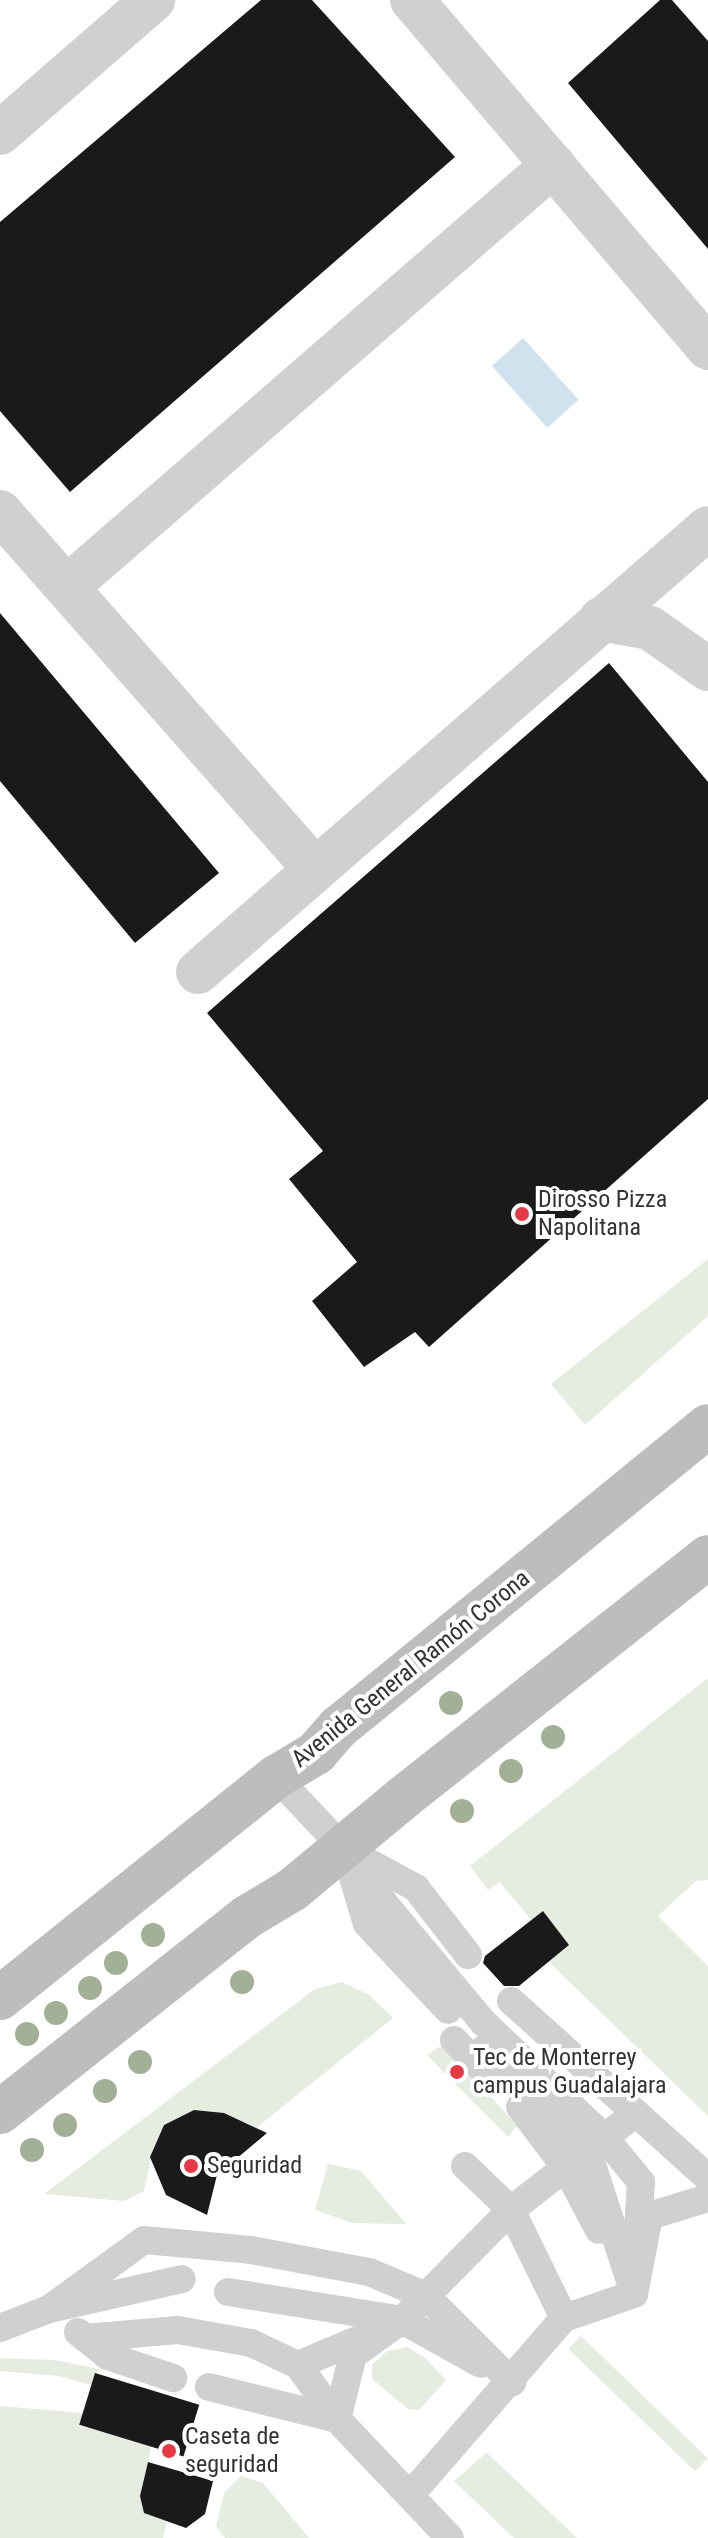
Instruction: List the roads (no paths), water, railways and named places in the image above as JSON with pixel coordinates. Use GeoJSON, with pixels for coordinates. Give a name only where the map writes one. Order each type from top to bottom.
{"type":"FeatureCollection","features":[{"type":"Feature","properties":{"kind":"main road","name":"Avenida General Ramón Corona"},"geometry":{"type":"LineString","coordinates":[[0,1998],[276,1777],[316,1753],[339,1727],[703,1441]]}},
{"type":"Feature","properties":{"kind":"main road"},"geometry":{"type":"LineString","coordinates":[[0,2112],[247,1917],[292,1890],[404,1797],[708,1557]]}},
{"type":"Feature","properties":{"kind":"street"},"geometry":{"type":"LineString","coordinates":[[0,133],[153,0]]}},
{"type":"Feature","properties":{"kind":"street"},"geometry":{"type":"LineString","coordinates":[[412,0],[708,348]]}},
{"type":"Feature","properties":{"kind":"street"},"geometry":{"type":"LineString","coordinates":[[67,587],[553,165]]}},
{"type":"Feature","properties":{"kind":"street"},"geometry":{"type":"LineString","coordinates":[[0,512],[315,869]]}},
{"type":"Feature","properties":{"kind":"street"},"geometry":{"type":"LineString","coordinates":[[198,972],[708,528]]}},
{"type":"Feature","properties":{"kind":"street"},"geometry":{"type":"LineString","coordinates":[[601,619],[650,628],[708,669]]}},
{"type":"Feature","properties":{"kind":"lane"},"geometry":{"type":"LineString","coordinates":[[276,1777],[344,1849],[586,2153],[634,2294]]}},
{"type":"Feature","properties":{"kind":"lane"},"geometry":{"type":"LineString","coordinates":[[344,1849],[416,1888],[468,1955]]}},
{"type":"Feature","properties":{"kind":"lane"},"geometry":{"type":"LineString","coordinates":[[511,2001],[708,2178]]}},
{"type":"Feature","properties":{"kind":"lane"},"geometry":{"type":"LineString","coordinates":[[454,2040],[534,2122],[641,2182],[634,2294]]}},
{"type":"Feature","properties":{"kind":"lane"},"geometry":{"type":"LineString","coordinates":[[337,2419],[353,2355],[402,2320],[511,2210],[636,2113]]}},
{"type":"Feature","properties":{"kind":"lane"},"geometry":{"type":"LineString","coordinates":[[465,2166],[511,2210],[564,2318]]}},
{"type":"Feature","properties":{"kind":"lane"},"geometry":{"type":"LineString","coordinates":[[634,2294],[649,2216],[708,2198]]}},
{"type":"Feature","properties":{"kind":"lane"},"geometry":{"type":"LineString","coordinates":[[49,2309],[144,2240],[223,2246],[369,2272],[426,2296],[512,2382]]}},
{"type":"Feature","properties":{"kind":"lane"},"geometry":{"type":"LineString","coordinates":[[0,2328],[49,2309],[182,2279]]}},
{"type":"Feature","properties":{"kind":"lane"},"geometry":{"type":"LineString","coordinates":[[228,2292],[402,2320],[512,2382]]}},
{"type":"Feature","properties":{"kind":"lane"},"geometry":{"type":"LineString","coordinates":[[411,2494],[512,2382],[564,2318],[634,2294]]}},
{"type":"Feature","properties":{"kind":"lane"},"geometry":{"type":"LineString","coordinates":[[49,2309],[108,2356],[173,2378]]}},
{"type":"Feature","properties":{"kind":"lane"},"geometry":{"type":"LineString","coordinates":[[298,2365],[402,2320]]}},
{"type":"Feature","properties":{"kind":"lane"},"geometry":{"type":"LineString","coordinates":[[85,2338],[178,2330],[251,2343],[298,2365],[337,2419],[450,2538]]}},
{"type":"Feature","properties":{"kind":"lane"},"geometry":{"type":"LineString","coordinates":[[209,2387],[337,2419]]}},
{"type":"Feature","properties":{"kind":"water"},"geometry":{"type":"Polygon","coordinates":[[[523,338],[579,400],[547,428],[492,366],[523,338]]]}},
{"type":"Feature","properties":{"kind":"place","name":"Dirosso Pizza Napolitana"},"geometry":{"type":"Point","coordinates":[522,1214]}},
{"type":"Feature","properties":{"kind":"place","name":"Tec de Monterrey campus Guadalajara"},"geometry":{"type":"Point","coordinates":[457,2072]}},
{"type":"Feature","properties":{"kind":"place","name":"Seguridad"},"geometry":{"type":"Point","coordinates":[191,2166]}},
{"type":"Feature","properties":{"kind":"place","name":"Caseta de seguridad"},"geometry":{"type":"Point","coordinates":[169,2451]}}]}
